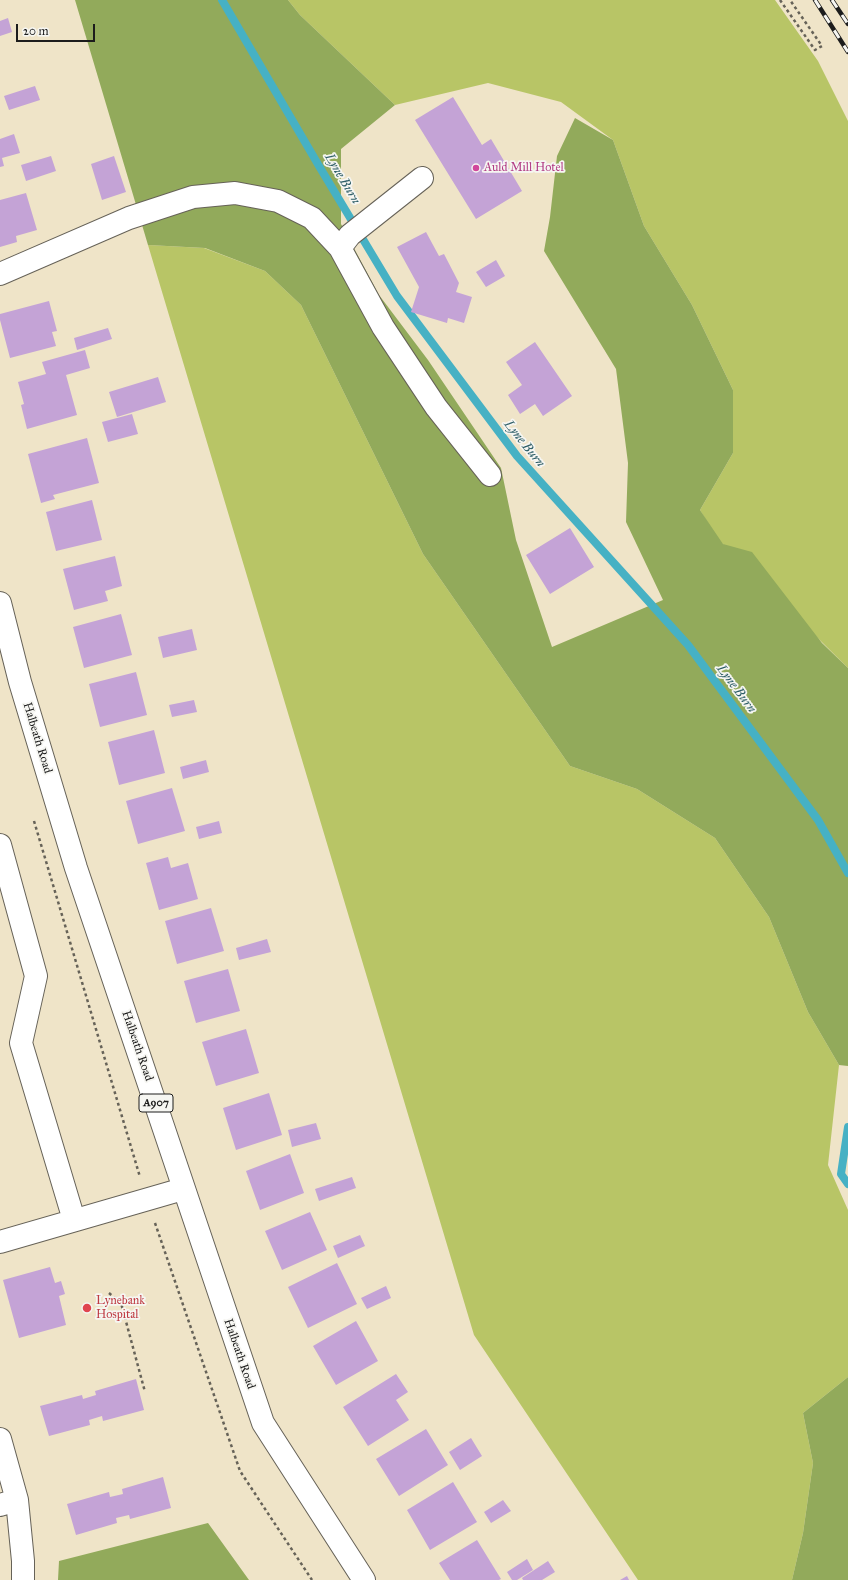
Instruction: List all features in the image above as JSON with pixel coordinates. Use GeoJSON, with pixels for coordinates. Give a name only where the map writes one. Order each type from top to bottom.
{"type":"FeatureCollection","features":[{"type":"Feature","properties":{"kind":"main road"},"geometry":{"type":"LineString","coordinates":[[340,248],[350,235],[422,178]]}},
{"type":"Feature","properties":{"kind":"main road"},"geometry":{"type":"LineString","coordinates":[[0,274],[129,218],[192,197],[236,193],[278,201],[312,218],[340,248],[383,327],[436,407],[490,475]]}},
{"type":"Feature","properties":{"kind":"main road","name":"Halbeath Road"},"geometry":{"type":"LineString","coordinates":[[0,603],[20,682],[76,868],[263,1423],[361,1579]]}},
{"type":"Feature","properties":{"kind":"main road"},"geometry":{"type":"LineString","coordinates":[[0,845],[36,976],[21,1043],[74,1220]]}},
{"type":"Feature","properties":{"kind":"main road"},"geometry":{"type":"LineString","coordinates":[[0,1242],[183,1188]]}},
{"type":"Feature","properties":{"kind":"main road"},"geometry":{"type":"LineString","coordinates":[[0,1438],[9,1503],[23,1561],[23,1580]]}},
{"type":"Feature","properties":{"kind":"path"},"geometry":{"type":"LineString","coordinates":[[780,0],[815,50],[822,46],[790,0]]}},
{"type":"Feature","properties":{"kind":"path"},"geometry":{"type":"LineString","coordinates":[[32,814],[147,1199],[240,1471],[312,1580]]}},
{"type":"Feature","properties":{"kind":"path"},"geometry":{"type":"LineString","coordinates":[[108,1293],[121,1304],[146,1392]]}},
{"type":"Feature","properties":{"kind":"green space"},"geometry":{"type":"Polygon","coordinates":[[[75,0],[288,0],[300,15],[395,105],[341,149],[341,224],[379,295],[428,360],[501,468],[516,540],[552,647],[663,600],[626,522],[628,463],[616,369],[544,251],[550,217],[557,156],[575,118],[613,140],[644,226],[692,305],[733,390],[733,453],[700,510],[723,544],[752,552],[822,643],[848,668],[848,1066],[839,1065],[808,1012],[769,917],[715,838],[637,789],[570,766],[423,554],[301,305],[265,271],[205,248],[148,245],[75,0]]]}},
{"type":"Feature","properties":{"kind":"green space"},"geometry":{"type":"Polygon","coordinates":[[[288,0],[775,0],[818,61],[848,121],[848,668],[723,544],[720,543],[700,510],[733,453],[733,390],[692,305],[644,226],[613,140],[561,102],[488,83],[395,105],[300,15],[288,0]]]}},
{"type":"Feature","properties":{"kind":"green space"},"geometry":{"type":"Polygon","coordinates":[[[148,245],[204,248],[265,271],[301,305],[423,554],[570,766],[637,789],[715,838],[769,917],[808,1012],[839,1065],[828,1165],[848,1210],[848,1377],[803,1413],[813,1463],[803,1533],[792,1580],[638,1580],[474,1335],[148,245]]]}},
{"type":"Feature","properties":{"kind":"green space"},"geometry":{"type":"Polygon","coordinates":[[[848,1377],[848,1580],[792,1580],[803,1533],[813,1463],[803,1413],[848,1377]]]}},
{"type":"Feature","properties":{"kind":"green space"},"geometry":{"type":"Polygon","coordinates":[[[208,1523],[249,1580],[58,1580],[59,1561],[208,1523]]]}},
{"type":"Feature","properties":{"kind":"building"},"geometry":{"type":"Polygon","coordinates":[[[8,18],[12,32],[0,36],[0,21],[8,18]]]}},
{"type":"Feature","properties":{"kind":"building"},"geometry":{"type":"Polygon","coordinates":[[[35,86],[40,100],[9,110],[4,96],[35,86]]]}},
{"type":"Feature","properties":{"kind":"building","name":"Auld Mill Hotel"},"geometry":{"type":"Polygon","coordinates":[[[453,97],[482,145],[491,139],[522,191],[476,219],[415,120],[453,97]]]}},
{"type":"Feature","properties":{"kind":"building"},"geometry":{"type":"Polygon","coordinates":[[[14,134],[20,153],[2,158],[4,166],[0,167],[0,139],[14,134]]]}},
{"type":"Feature","properties":{"kind":"building"},"geometry":{"type":"Polygon","coordinates":[[[51,156],[56,171],[26,181],[21,165],[51,156]]]}},
{"type":"Feature","properties":{"kind":"building"},"geometry":{"type":"Polygon","coordinates":[[[114,156],[126,192],[102,200],[91,164],[114,156]]]}},
{"type":"Feature","properties":{"kind":"building"},"geometry":{"type":"Polygon","coordinates":[[[26,193],[37,230],[16,236],[17,242],[0,247],[0,200],[26,193]]]}},
{"type":"Feature","properties":{"kind":"building"},"geometry":{"type":"Polygon","coordinates":[[[426,232],[439,256],[444,254],[459,283],[456,292],[472,297],[464,323],[448,318],[447,323],[411,312],[419,287],[397,247],[426,232]]]}},
{"type":"Feature","properties":{"kind":"building"},"geometry":{"type":"Polygon","coordinates":[[[496,260],[505,276],[486,287],[476,272],[496,260]]]}},
{"type":"Feature","properties":{"kind":"building"},"geometry":{"type":"Polygon","coordinates":[[[49,301],[57,331],[52,332],[56,346],[10,358],[0,320],[0,314],[49,301]]]}},
{"type":"Feature","properties":{"kind":"building"},"geometry":{"type":"Polygon","coordinates":[[[108,328],[112,339],[77,350],[74,338],[108,328]]]}},
{"type":"Feature","properties":{"kind":"building"},"geometry":{"type":"Polygon","coordinates":[[[535,342],[572,396],[543,416],[535,404],[520,414],[508,395],[522,385],[506,362],[535,342]]]}},
{"type":"Feature","properties":{"kind":"building"},"geometry":{"type":"Polygon","coordinates":[[[85,350],[90,368],[66,375],[77,415],[27,429],[21,405],[24,404],[18,382],[46,374],[42,362],[85,350]]]}},
{"type":"Feature","properties":{"kind":"building"},"geometry":{"type":"Polygon","coordinates":[[[158,377],[166,402],[117,417],[109,392],[158,377]]]}},
{"type":"Feature","properties":{"kind":"building"},"geometry":{"type":"Polygon","coordinates":[[[132,414],[138,434],[108,442],[102,422],[132,414]]]}},
{"type":"Feature","properties":{"kind":"building"},"geometry":{"type":"Polygon","coordinates":[[[87,438],[99,483],[53,495],[55,499],[41,503],[28,454],[87,438]]]}},
{"type":"Feature","properties":{"kind":"building"},"geometry":{"type":"Polygon","coordinates":[[[92,500],[102,540],[56,551],[46,512],[92,500]]]}},
{"type":"Feature","properties":{"kind":"building"},"geometry":{"type":"Polygon","coordinates":[[[570,528],[594,567],[550,594],[526,555],[570,528]]]}},
{"type":"Feature","properties":{"kind":"building"},"geometry":{"type":"Polygon","coordinates":[[[115,556],[122,586],[105,591],[108,601],[74,610],[63,569],[115,556]]]}},
{"type":"Feature","properties":{"kind":"building"},"geometry":{"type":"Polygon","coordinates":[[[121,614],[132,655],[84,668],[73,627],[121,614]]]}},
{"type":"Feature","properties":{"kind":"building"},"geometry":{"type":"Polygon","coordinates":[[[192,629],[197,650],[163,658],[158,637],[192,629]]]}},
{"type":"Feature","properties":{"kind":"building"},"geometry":{"type":"Polygon","coordinates":[[[136,672],[147,715],[100,727],[89,684],[136,672]]]}},
{"type":"Feature","properties":{"kind":"building"},"geometry":{"type":"Polygon","coordinates":[[[194,700],[197,712],[172,717],[169,705],[194,700]]]}},
{"type":"Feature","properties":{"kind":"building"},"geometry":{"type":"Polygon","coordinates":[[[154,730],[165,773],[119,785],[108,742],[154,730]]]}},
{"type":"Feature","properties":{"kind":"building"},"geometry":{"type":"Polygon","coordinates":[[[206,760],[209,772],[183,779],[180,767],[206,760]]]}},
{"type":"Feature","properties":{"kind":"building"},"geometry":{"type":"Polygon","coordinates":[[[172,788],[185,831],[138,844],[126,801],[172,788]]]}},
{"type":"Feature","properties":{"kind":"building"},"geometry":{"type":"Polygon","coordinates":[[[219,821],[222,833],[199,839],[196,827],[219,821]]]}},
{"type":"Feature","properties":{"kind":"building"},"geometry":{"type":"Polygon","coordinates":[[[168,857],[171,868],[188,863],[198,899],[159,910],[146,863],[168,857]]]}},
{"type":"Feature","properties":{"kind":"building"},"geometry":{"type":"Polygon","coordinates":[[[211,908],[224,951],[177,964],[165,921],[211,908]]]}},
{"type":"Feature","properties":{"kind":"building"},"geometry":{"type":"Polygon","coordinates":[[[267,939],[271,952],[239,960],[236,948],[267,939]]]}},
{"type":"Feature","properties":{"kind":"building"},"geometry":{"type":"Polygon","coordinates":[[[228,969],[240,1011],[196,1023],[184,981],[228,969]]]}},
{"type":"Feature","properties":{"kind":"building"},"geometry":{"type":"Polygon","coordinates":[[[246,1029],[259,1073],[216,1086],[202,1042],[246,1029]]]}},
{"type":"Feature","properties":{"kind":"building"},"geometry":{"type":"Polygon","coordinates":[[[269,1093],[282,1135],[236,1150],[223,1108],[269,1093]]]}},
{"type":"Feature","properties":{"kind":"building"},"geometry":{"type":"Polygon","coordinates":[[[316,1123],[321,1139],[292,1147],[288,1130],[316,1123]]]}},
{"type":"Feature","properties":{"kind":"building"},"geometry":{"type":"Polygon","coordinates":[[[290,1154],[304,1193],[260,1210],[246,1171],[290,1154]]]}},
{"type":"Feature","properties":{"kind":"building"},"geometry":{"type":"Polygon","coordinates":[[[352,1177],[356,1188],[319,1201],[315,1189],[352,1177]]]}},
{"type":"Feature","properties":{"kind":"building"},"geometry":{"type":"Polygon","coordinates":[[[310,1212],[327,1250],[282,1270],[265,1231],[310,1212]]]}},
{"type":"Feature","properties":{"kind":"building"},"geometry":{"type":"Polygon","coordinates":[[[360,1235],[365,1246],[338,1258],[333,1246],[360,1235]]]}},
{"type":"Feature","properties":{"kind":"building"},"geometry":{"type":"Polygon","coordinates":[[[337,1263],[357,1304],[308,1328],[288,1287],[337,1263]]]}},
{"type":"Feature","properties":{"kind":"building"},"geometry":{"type":"Polygon","coordinates":[[[50,1267],[55,1283],[61,1281],[65,1294],[59,1296],[66,1325],[19,1338],[3,1280],[50,1267]]]}},
{"type":"Feature","properties":{"kind":"building"},"geometry":{"type":"Polygon","coordinates":[[[386,1286],[391,1298],[367,1309],[361,1298],[386,1286]]]}},
{"type":"Feature","properties":{"kind":"building"},"geometry":{"type":"Polygon","coordinates":[[[356,1321],[378,1361],[336,1385],[313,1346],[356,1321]]]}},
{"type":"Feature","properties":{"kind":"building"},"geometry":{"type":"Polygon","coordinates":[[[396,1374],[408,1392],[396,1400],[409,1420],[368,1446],[343,1407],[396,1374]]]}},
{"type":"Feature","properties":{"kind":"building"},"geometry":{"type":"Polygon","coordinates":[[[136,1379],[144,1410],[103,1421],[102,1416],[89,1420],[90,1425],[49,1436],[40,1406],[82,1395],[83,1399],[96,1395],[95,1391],[136,1379]]]}},
{"type":"Feature","properties":{"kind":"building"},"geometry":{"type":"Polygon","coordinates":[[[426,1429],[448,1465],[399,1496],[376,1459],[426,1429]]]}},
{"type":"Feature","properties":{"kind":"building"},"geometry":{"type":"Polygon","coordinates":[[[471,1438],[482,1456],[460,1470],[449,1452],[471,1438]]]}},
{"type":"Feature","properties":{"kind":"building"},"geometry":{"type":"Polygon","coordinates":[[[163,1477],[171,1508],[130,1519],[129,1515],[116,1518],[117,1523],[76,1535],[67,1504],[109,1492],[110,1497],[123,1494],[122,1489],[163,1477]]]}},
{"type":"Feature","properties":{"kind":"building"},"geometry":{"type":"Polygon","coordinates":[[[453,1482],[477,1522],[430,1550],[407,1510],[453,1482]]]}},
{"type":"Feature","properties":{"kind":"building"},"geometry":{"type":"Polygon","coordinates":[[[503,1500],[511,1511],[491,1523],[484,1512],[503,1500]]]}},
{"type":"Feature","properties":{"kind":"building"},"geometry":{"type":"Polygon","coordinates":[[[477,1540],[501,1579],[450,1580],[439,1563],[477,1540]]]}},
{"type":"Feature","properties":{"kind":"building"},"geometry":{"type":"Polygon","coordinates":[[[527,1559],[533,1570],[517,1580],[512,1580],[507,1572],[527,1559]]]}},
{"type":"Feature","properties":{"kind":"building"},"geometry":{"type":"Polygon","coordinates":[[[548,1561],[555,1572],[542,1580],[523,1580],[522,1578],[548,1561]]]}},
{"type":"Feature","properties":{"kind":"building"},"geometry":{"type":"Polygon","coordinates":[[[627,1576],[629,1580],[620,1580],[627,1576]]]}},
{"type":"Feature","properties":{"kind":"waterway","name":"Lyne Burn"},"geometry":{"type":"LineString","coordinates":[[222,0],[397,296],[517,456],[688,645],[818,820],[848,873]]}},
{"type":"Feature","properties":{"kind":"waterway","name":"Lyne Burn"},"geometry":{"type":"LineString","coordinates":[[848,1127],[841,1174],[848,1184]]}},
{"type":"Feature","properties":{"kind":"railway"},"geometry":{"type":"LineString","coordinates":[[815,0],[848,52]]}},
{"type":"Feature","properties":{"kind":"railway"},"geometry":{"type":"LineString","coordinates":[[832,0],[848,24]]}},
{"type":"Feature","properties":{"kind":"place","name":"Auld Mill Hotel"},"geometry":{"type":"Point","coordinates":[476,168]}},
{"type":"Feature","properties":{"kind":"place","name":"Lynebank Hospital"},"geometry":{"type":"Point","coordinates":[87,1308]}}]}
